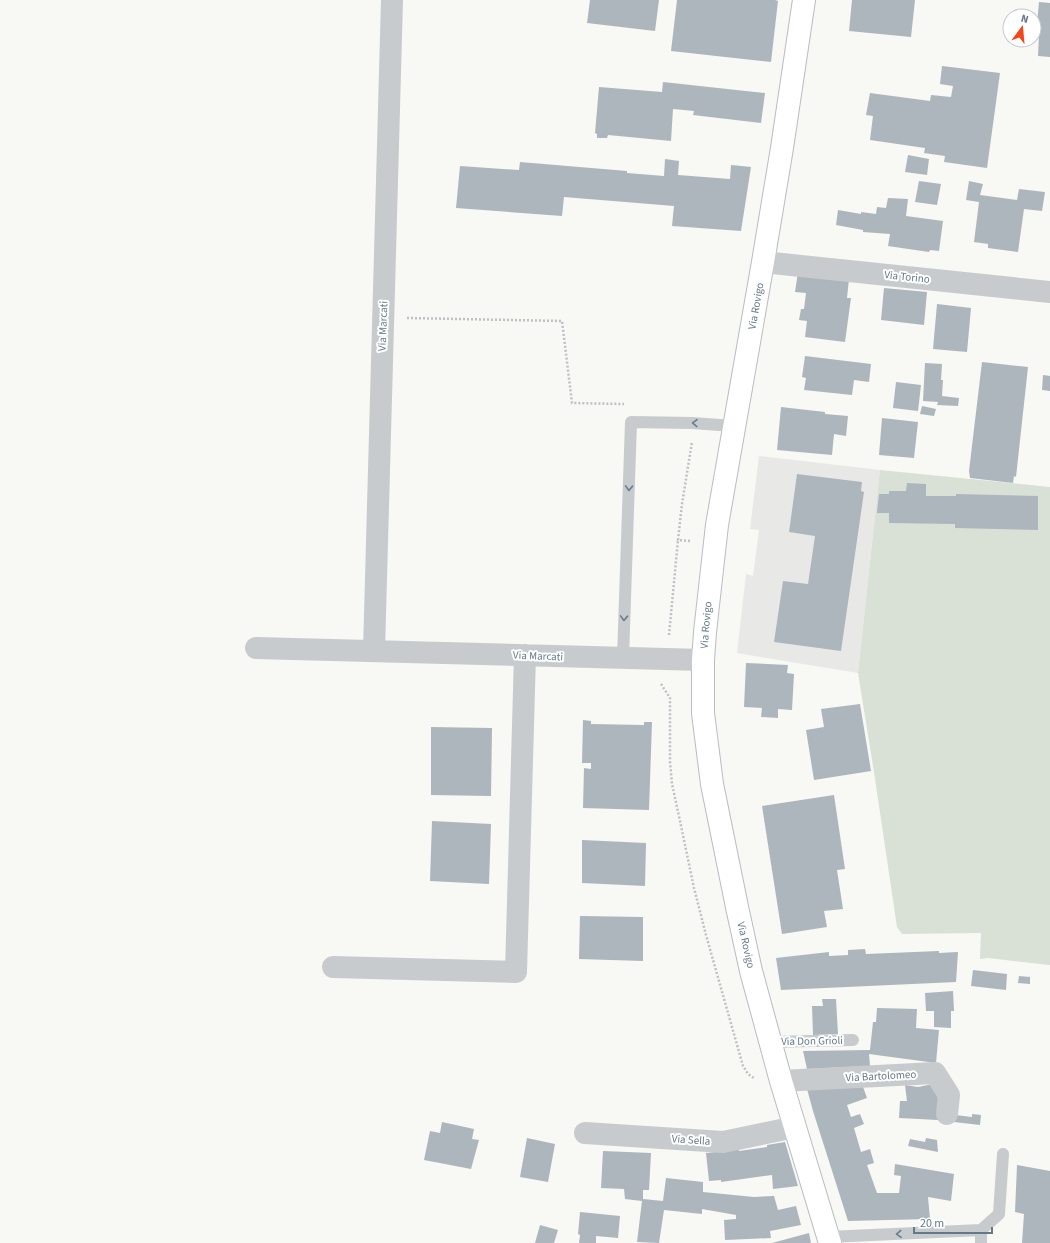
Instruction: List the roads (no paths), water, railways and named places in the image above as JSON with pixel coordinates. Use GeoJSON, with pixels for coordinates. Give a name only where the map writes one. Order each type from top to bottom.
{"type":"FeatureCollection","features":[{"type":"Feature","properties":{"kind":"main road","name":"Via Rovigo"},"geometry":{"type":"LineString","coordinates":[[804,0],[783,140],[725,477],[712,563],[703,660],[703,713],[712,784],[751,971],[781,1081],[829,1240]]}},
{"type":"Feature","properties":{"kind":"street","name":"Via Marcati"},"geometry":{"type":"LineString","coordinates":[[374,651],[392,0]]}},
{"type":"Feature","properties":{"kind":"street","name":"Via Torino"},"geometry":{"type":"LineString","coordinates":[[763,262],[1050,292]]}},
{"type":"Feature","properties":{"kind":"street","name":"Via Marcati"},"geometry":{"type":"LineString","coordinates":[[256,648],[703,660]]}},
{"type":"Feature","properties":{"kind":"street"},"geometry":{"type":"LineString","coordinates":[[333,967],[516,972],[525,656]]}},
{"type":"Feature","properties":{"kind":"street","name":"Via Bartolomeo"},"geometry":{"type":"LineString","coordinates":[[781,1081],[935,1073],[949,1095],[947,1114]]}},
{"type":"Feature","properties":{"kind":"street","name":"Via Sella"},"geometry":{"type":"LineString","coordinates":[[585,1133],[723,1142],[795,1127]]}},
{"type":"Feature","properties":{"kind":"lane"},"geometry":{"type":"LineString","coordinates":[[623,658],[631,422],[692,423],[734,426]]}},
{"type":"Feature","properties":{"kind":"lane","name":"Via Don Grioli"},"geometry":{"type":"LineString","coordinates":[[771,1042],[854,1040]]}},
{"type":"Feature","properties":{"kind":"lane"},"geometry":{"type":"LineString","coordinates":[[829,1240],[981,1230],[998,1214],[1003,1154]]}},
{"type":"Feature","properties":{"kind":"lane"},"geometry":{"type":"LineString","coordinates":[[981,1230],[981,1243]]}}]}
